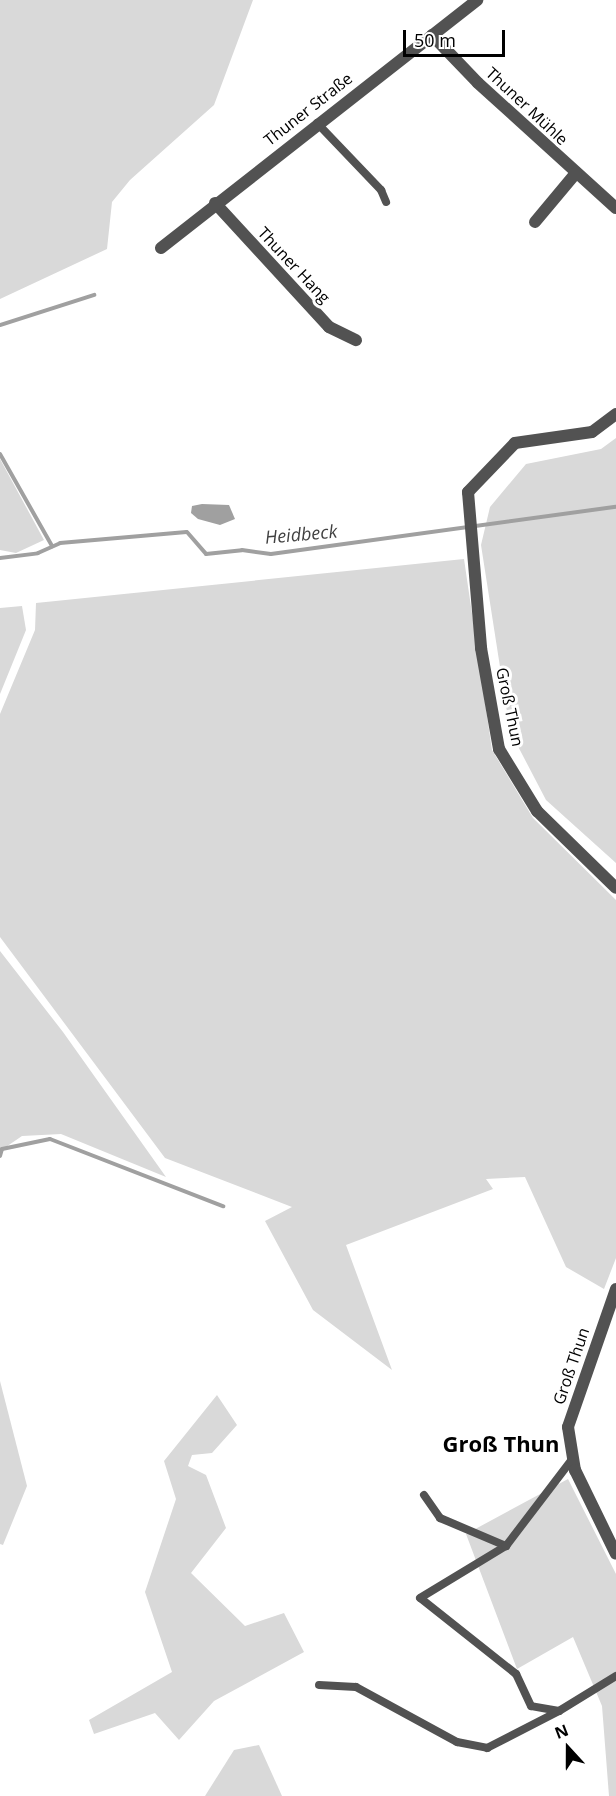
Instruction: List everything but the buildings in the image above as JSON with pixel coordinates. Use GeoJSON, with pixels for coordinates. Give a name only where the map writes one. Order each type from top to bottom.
{"type":"FeatureCollection","features":[{"type":"Feature","properties":{"kind":"street","name":"Thuner Straße"},"geometry":{"type":"LineString","coordinates":[[161,248],[215,203],[477,0]]}},
{"type":"Feature","properties":{"kind":"street","name":"Thuner Mühle"},"geometry":{"type":"LineString","coordinates":[[432,35],[477,83],[616,208]]}},
{"type":"Feature","properties":{"kind":"street"},"geometry":{"type":"LineString","coordinates":[[535,222],[576,173]]}},
{"type":"Feature","properties":{"kind":"street","name":"Thuner Hang"},"geometry":{"type":"LineString","coordinates":[[215,203],[329,327],[356,340]]}},
{"type":"Feature","properties":{"kind":"street","name":"Groß Thun"},"geometry":{"type":"LineString","coordinates":[[616,414],[592,432],[515,443],[468,492],[481,648],[499,749],[537,811],[616,888]]}},
{"type":"Feature","properties":{"kind":"street","name":"Groß Thun"},"geometry":{"type":"LineString","coordinates":[[616,1289],[568,1427],[574,1470],[616,1554]]}},
{"type":"Feature","properties":{"kind":"lane"},"geometry":{"type":"LineString","coordinates":[[317,123],[381,190],[386,202]]}},
{"type":"Feature","properties":{"kind":"lane"},"geometry":{"type":"LineString","coordinates":[[559,1711],[531,1706],[516,1674],[420,1598],[506,1546],[573,1458]]}},
{"type":"Feature","properties":{"kind":"lane"},"geometry":{"type":"LineString","coordinates":[[424,1495],[440,1518],[506,1546]]}},
{"type":"Feature","properties":{"kind":"lane"},"geometry":{"type":"LineString","coordinates":[[319,1685],[356,1687],[457,1742],[486,1748],[559,1711],[616,1676]]}},
{"type":"Feature","properties":{"kind":"shaded area"},"geometry":{"type":"Polygon","coordinates":[[[0,0],[253,0],[214,105],[130,180],[112,202],[107,249],[0,299],[0,0]]]}},
{"type":"Feature","properties":{"kind":"shaded area"},"geometry":{"type":"Polygon","coordinates":[[[616,438],[616,863],[546,800],[510,731],[481,545],[490,507],[526,464],[601,449],[616,438]]]}},
{"type":"Feature","properties":{"kind":"shaded area"},"geometry":{"type":"Polygon","coordinates":[[[0,459],[44,540],[16,553],[0,550],[0,459]]]}},
{"type":"Feature","properties":{"kind":"shaded area"},"geometry":{"type":"Polygon","coordinates":[[[229,505],[235,519],[220,525],[198,519],[191,513],[192,506],[229,505]]]}},
{"type":"Feature","properties":{"kind":"shaded area"},"geometry":{"type":"Polygon","coordinates":[[[464,559],[492,750],[533,818],[616,900],[616,1258],[604,1289],[566,1267],[525,1177],[486,1179],[493,1189],[346,1245],[392,1370],[313,1310],[265,1221],[292,1207],[165,1158],[0,937],[0,714],[35,630],[36,603],[464,559]]]}},
{"type":"Feature","properties":{"kind":"shaded area"},"geometry":{"type":"Polygon","coordinates":[[[22,606],[26,630],[0,694],[0,608],[22,606]]]}},
{"type":"Feature","properties":{"kind":"shaded area"},"geometry":{"type":"Polygon","coordinates":[[[0,951],[63,1032],[166,1177],[61,1134],[22,1136],[0,1151],[0,951]]]}},
{"type":"Feature","properties":{"kind":"shaded area"},"geometry":{"type":"Polygon","coordinates":[[[0,1381],[27,1486],[3,1545],[0,1544],[0,1381]]]}},
{"type":"Feature","properties":{"kind":"shaded area"},"geometry":{"type":"Polygon","coordinates":[[[217,1395],[237,1425],[212,1453],[192,1455],[188,1466],[206,1475],[226,1528],[191,1573],[245,1626],[284,1613],[304,1652],[214,1701],[179,1740],[155,1713],[94,1734],[89,1720],[172,1672],[145,1592],[176,1499],[164,1461],[217,1395]]]}},
{"type":"Feature","properties":{"kind":"shaded area"},"geometry":{"type":"Polygon","coordinates":[[[568,1479],[616,1574],[616,1796],[609,1796],[602,1706],[573,1637],[517,1669],[466,1534],[568,1479]]]}},
{"type":"Feature","properties":{"kind":"shaded area"},"geometry":{"type":"Polygon","coordinates":[[[259,1745],[282,1796],[205,1796],[234,1750],[259,1745]]]}},
{"type":"Feature","properties":{"kind":"waterway"},"geometry":{"type":"LineString","coordinates":[[0,325],[94,295]]}},
{"type":"Feature","properties":{"kind":"waterway"},"geometry":{"type":"LineString","coordinates":[[0,454],[52,546]]}},
{"type":"Feature","properties":{"kind":"waterway","name":"Heidbeck"},"geometry":{"type":"LineString","coordinates":[[0,558],[38,553],[60,543],[187,532],[206,554],[242,550],[271,554],[616,507]]}},
{"type":"Feature","properties":{"kind":"waterway"},"geometry":{"type":"LineString","coordinates":[[0,1156],[2,1149],[50,1139],[223,1206]]}},
{"type":"Feature","properties":{"kind":"district","name":"Groß Thun"},"geometry":{"type":"Point","coordinates":[501,1444]}}]}
